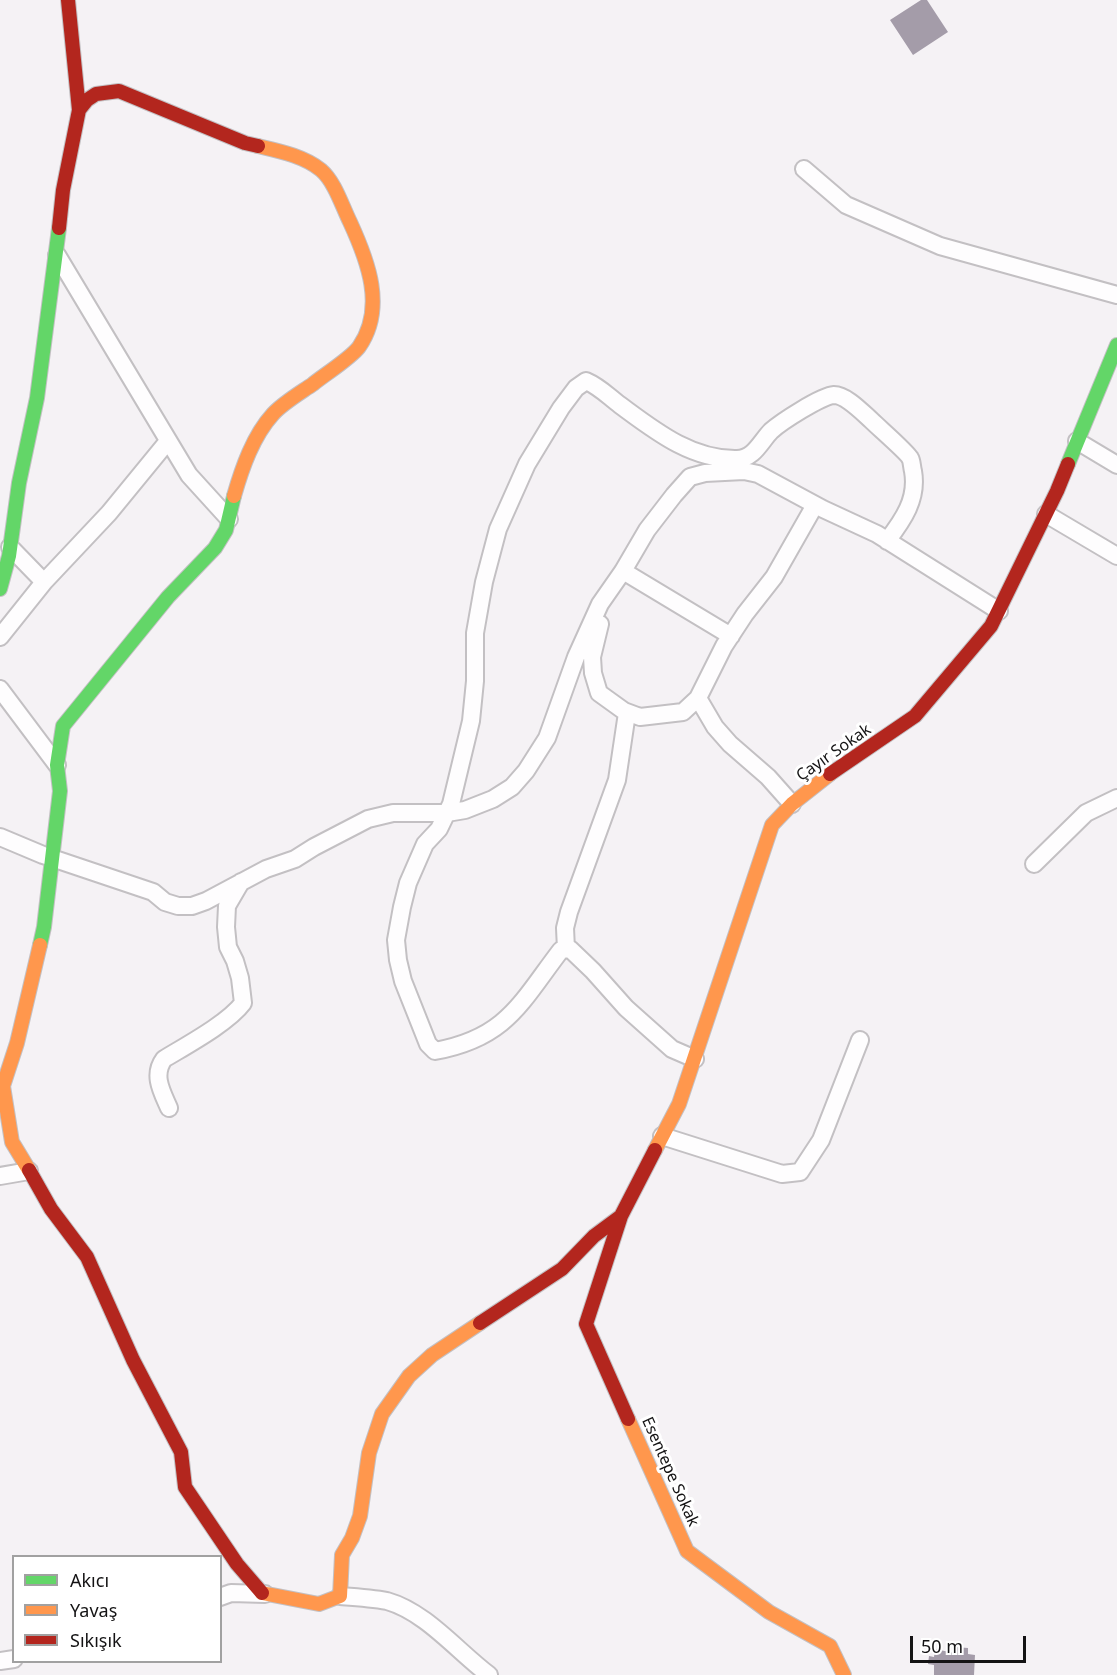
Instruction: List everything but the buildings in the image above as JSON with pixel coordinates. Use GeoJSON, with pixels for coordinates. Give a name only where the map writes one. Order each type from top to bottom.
{"type":"FeatureCollection","features":[{"type":"Feature","properties":{"kind":"street"},"geometry":{"type":"LineString","coordinates":[[0,589],[10,547],[19,483],[38,398],[63,190],[79,110],[68,0]]}},
{"type":"Feature","properties":{"kind":"street"},"geometry":{"type":"LineString","coordinates":[[79,110],[94,94],[105,91],[119,92],[245,143],[309,161],[330,181],[365,258],[374,302],[373,322],[367,338],[358,349],[273,414],[264,426],[252,446],[238,482],[226,530],[215,548],[161,606],[63,726],[57,765],[60,791],[44,927],[17,1043],[3,1086],[12,1142],[51,1209],[91,1266],[134,1360],[181,1452],[185,1487],[237,1564],[265,1594]]}},
{"type":"Feature","properties":{"kind":"street"},"geometry":{"type":"LineString","coordinates":[[804,169],[846,206],[940,246],[1117,295]]}},
{"type":"Feature","properties":{"kind":"street"},"geometry":{"type":"LineString","coordinates":[[57,255],[189,476],[229,519]]}},
{"type":"Feature","properties":{"kind":"street","name":"Çayır Sokak"},"geometry":{"type":"LineString","coordinates":[[621,1216],[678,1104],[772,825],[792,804],[821,780],[915,716],[991,626],[1046,514],[1117,345]]}},
{"type":"Feature","properties":{"kind":"street"},"geometry":{"type":"LineString","coordinates":[[695,1059],[672,1049],[626,1008],[570,949],[561,950],[520,1006],[500,1025],[453,1047],[435,1051],[428,1044],[403,981],[396,940],[408,883],[425,844],[439,829],[451,804],[471,722],[475,681],[475,633],[484,582],[498,529],[526,464],[561,408],[576,388],[586,381],[600,388],[668,440],[708,455],[739,459],[760,447],[779,424],[808,407],[824,398],[836,395],[844,399],[865,415],[910,458],[915,481],[912,501],[887,541]]}},
{"type":"Feature","properties":{"kind":"street"},"geometry":{"type":"LineString","coordinates":[[0,637],[44,582],[109,513],[168,441]]}},
{"type":"Feature","properties":{"kind":"street"},"geometry":{"type":"LineString","coordinates":[[1077,441],[1117,465]]}},
{"type":"Feature","properties":{"kind":"street"},"geometry":{"type":"LineString","coordinates":[[0,837],[52,858],[153,892],[165,902],[178,906],[192,906],[206,902],[241,881],[295,859],[368,819],[393,813],[447,813],[465,810],[494,799],[512,788],[547,738],[576,657],[600,603],[623,571],[647,530],[690,477],[705,473],[744,471],[758,474],[815,505],[854,522],[999,611]]}},
{"type":"Feature","properties":{"kind":"street"},"geometry":{"type":"LineString","coordinates":[[612,587],[592,657],[593,674],[599,693],[627,713],[640,717],[683,712],[698,698],[708,675],[731,636],[774,577],[815,505]]}},
{"type":"Feature","properties":{"kind":"street"},"geometry":{"type":"LineString","coordinates":[[1046,514],[1117,556]]}},
{"type":"Feature","properties":{"kind":"street"},"geometry":{"type":"LineString","coordinates":[[10,547],[44,582]]}},
{"type":"Feature","properties":{"kind":"street"},"geometry":{"type":"LineString","coordinates":[[623,571],[731,636]]}},
{"type":"Feature","properties":{"kind":"street"},"geometry":{"type":"LineString","coordinates":[[0,689],[57,765]]}},
{"type":"Feature","properties":{"kind":"street"},"geometry":{"type":"LineString","coordinates":[[698,698],[715,727],[730,744],[768,777],[792,804]]}},
{"type":"Feature","properties":{"kind":"street"},"geometry":{"type":"LineString","coordinates":[[566,949],[565,928],[569,912],[617,780],[627,713]]}},
{"type":"Feature","properties":{"kind":"street"},"geometry":{"type":"LineString","coordinates":[[1034,864],[1086,813],[1117,798]]}},
{"type":"Feature","properties":{"kind":"street"},"geometry":{"type":"LineString","coordinates":[[170,1108],[158,1076],[158,1066],[164,1059],[216,1025],[227,1021],[243,1003],[240,978],[228,947],[226,927],[227,906],[241,881]]}},
{"type":"Feature","properties":{"kind":"street"},"geometry":{"type":"LineString","coordinates":[[662,1136],[782,1174],[800,1172],[821,1140],[860,1040]]}},
{"type":"Feature","properties":{"kind":"street"},"geometry":{"type":"LineString","coordinates":[[0,1176],[29,1171]]}},
{"type":"Feature","properties":{"kind":"street"},"geometry":{"type":"LineString","coordinates":[[340,1596],[342,1555],[352,1538],[360,1516],[369,1453],[382,1414],[409,1376],[450,1343],[562,1269],[594,1236],[621,1216]]}},
{"type":"Feature","properties":{"kind":"street","name":"Esentepe Sokak"},"geometry":{"type":"LineString","coordinates":[[621,1216],[586,1324],[687,1551],[769,1612],[830,1646],[844,1675]]}},
{"type":"Feature","properties":{"kind":"street"},"geometry":{"type":"LineString","coordinates":[[222,1596],[231,1593],[265,1594],[319,1604],[340,1596],[387,1602],[428,1622],[470,1661],[489,1675]]}},
{"type":"Feature","properties":{"kind":"traffic: fast"},"geometry":{"type":"LineString","coordinates":[[0,589],[9,556],[19,483],[37,398],[59,228]]}},
{"type":"Feature","properties":{"kind":"traffic: fast"},"geometry":{"type":"LineString","coordinates":[[1068,464],[1117,345]]}},
{"type":"Feature","properties":{"kind":"traffic: fast"},"geometry":{"type":"LineString","coordinates":[[40,945],[60,791],[57,765],[63,726],[168,597],[215,548],[226,530],[234,496]]}},
{"type":"Feature","properties":{"kind":"traffic: slow"},"geometry":{"type":"LineString","coordinates":[[234,496],[249,453],[266,423],[282,406],[359,347],[372,316],[371,284],[363,252],[338,194],[326,175],[314,165],[299,158],[258,146]]}},
{"type":"Feature","properties":{"kind":"traffic: slow"},"geometry":{"type":"LineString","coordinates":[[655,1150],[679,1104],[772,825],[792,804],[830,774]]}},
{"type":"Feature","properties":{"kind":"traffic: slow"},"geometry":{"type":"LineString","coordinates":[[29,1170],[12,1142],[3,1086],[17,1043],[40,945]]}},
{"type":"Feature","properties":{"kind":"traffic: slow"},"geometry":{"type":"LineString","coordinates":[[262,1593],[319,1604],[340,1596],[342,1555],[352,1538],[360,1516],[369,1453],[382,1414],[409,1376],[432,1355],[480,1323]]}},
{"type":"Feature","properties":{"kind":"traffic: slow"},"geometry":{"type":"LineString","coordinates":[[628,1419],[687,1551],[769,1612],[830,1646],[844,1675]]}},
{"type":"Feature","properties":{"kind":"traffic: jam"},"geometry":{"type":"LineString","coordinates":[[68,0],[79,110]]}},
{"type":"Feature","properties":{"kind":"traffic: jam"},"geometry":{"type":"LineString","coordinates":[[59,228],[63,190],[79,110],[96,94],[119,91],[245,143],[258,146]]}},
{"type":"Feature","properties":{"kind":"traffic: jam"},"geometry":{"type":"LineString","coordinates":[[830,774],[915,716],[991,626],[1068,464]]}},
{"type":"Feature","properties":{"kind":"traffic: jam"},"geometry":{"type":"LineString","coordinates":[[628,1419],[586,1324],[621,1216],[655,1150]]}},
{"type":"Feature","properties":{"kind":"traffic: jam"},"geometry":{"type":"LineString","coordinates":[[29,1170],[51,1209],[87,1257],[133,1360],[181,1452],[185,1487],[237,1564],[262,1593]]}},
{"type":"Feature","properties":{"kind":"traffic: jam"},"geometry":{"type":"LineString","coordinates":[[480,1323],[562,1269],[594,1236],[621,1216]]}}]}
